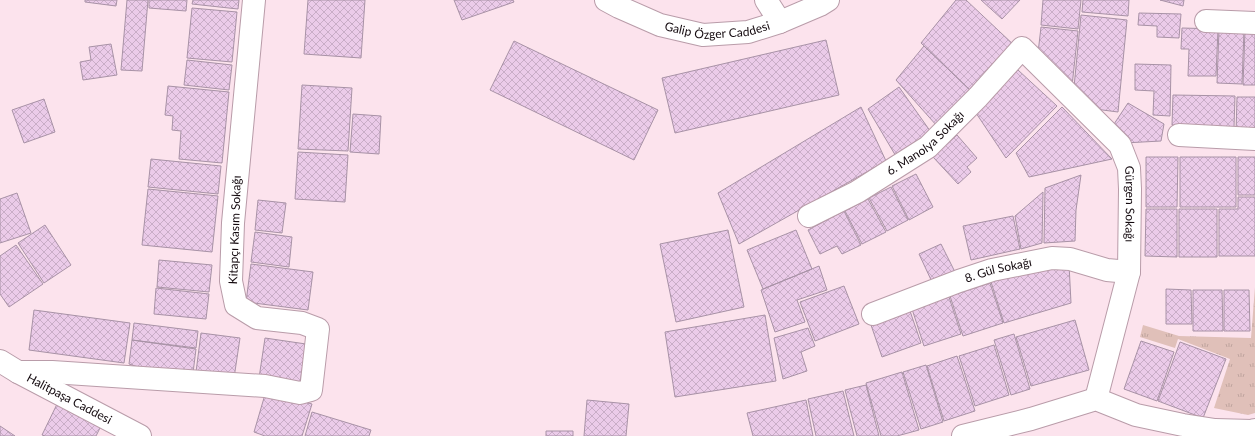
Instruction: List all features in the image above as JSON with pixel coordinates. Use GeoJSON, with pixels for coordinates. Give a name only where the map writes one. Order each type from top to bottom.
{"type":"FeatureCollection","features":[{"type":"Feature","properties":{"kind":"street","name":"Kitapçı Kasım Sokağı"},"geometry":{"type":"LineString","coordinates":[[18,372],[52,372],[265,386],[300,393],[311,390],[318,329],[302,323],[257,318],[236,305],[231,281],[233,223],[254,0]]}},
{"type":"Feature","properties":{"kind":"street","name":"Galip Özger Caddesi"},"geometry":{"type":"LineString","coordinates":[[606,0],[660,25],[703,35],[748,32],[780,22],[820,5],[828,0]]}},
{"type":"Feature","properties":{"kind":"street"},"geometry":{"type":"LineString","coordinates":[[766,0],[780,22]]}},
{"type":"Feature","properties":{"kind":"street"},"geometry":{"type":"LineString","coordinates":[[1206,21],[1255,23]]}},
{"type":"Feature","properties":{"kind":"street","name":"6. Manolya Sokağı"},"geometry":{"type":"LineString","coordinates":[[810,216],[857,192],[928,147],[978,98],[1022,48]]}},
{"type":"Feature","properties":{"kind":"street","name":"Gürgen Sokağı"},"geometry":{"type":"LineString","coordinates":[[1022,48],[1120,145],[1129,168],[1129,272],[1096,399]]}},
{"type":"Feature","properties":{"kind":"street"},"geometry":{"type":"LineString","coordinates":[[1179,135],[1255,139]]}},
{"type":"Feature","properties":{"kind":"street","name":"8. Gül Sokağı"},"geometry":{"type":"LineString","coordinates":[[872,314],[992,270],[1052,258],[1070,259],[1107,270],[1129,272]]}},
{"type":"Feature","properties":{"kind":"street","name":"Halitpaşa Caddesi"},"geometry":{"type":"LineString","coordinates":[[0,361],[140,436]]}},
{"type":"Feature","properties":{"kind":"street"},"geometry":{"type":"LineString","coordinates":[[964,436],[1031,419],[1096,399],[1136,415],[1183,425],[1215,430],[1253,432]]}},
{"type":"Feature","properties":{"kind":"green space"},"geometry":{"type":"Polygon","coordinates":[[[1255,287],[1255,413],[1248,415],[1214,408],[1230,359],[1178,339],[1175,348],[1140,337],[1143,325],[1179,336],[1251,338],[1255,287]]]}},
{"type":"Feature","properties":{"kind":"building"},"geometry":{"type":"Polygon","coordinates":[[[85,0],[117,0],[116,6],[85,2],[85,0]]]}},
{"type":"Feature","properties":{"kind":"building"},"geometry":{"type":"Polygon","coordinates":[[[127,0],[148,0],[142,71],[121,70],[127,0]]]}},
{"type":"Feature","properties":{"kind":"building"},"geometry":{"type":"Polygon","coordinates":[[[149,0],[187,0],[186,11],[149,8],[149,0]]]}},
{"type":"Feature","properties":{"kind":"building"},"geometry":{"type":"Polygon","coordinates":[[[193,0],[239,0],[238,9],[192,4],[193,0]]]}},
{"type":"Feature","properties":{"kind":"building"},"geometry":{"type":"Polygon","coordinates":[[[308,0],[365,0],[361,58],[304,54],[308,0]]]}},
{"type":"Feature","properties":{"kind":"building"},"geometry":{"type":"Polygon","coordinates":[[[454,0],[513,0],[514,2],[462,20],[454,0]]]}},
{"type":"Feature","properties":{"kind":"building"},"geometry":{"type":"Polygon","coordinates":[[[956,0],[966,0],[1016,47],[972,92],[921,43],[956,0]]]}},
{"type":"Feature","properties":{"kind":"building"},"geometry":{"type":"Polygon","coordinates":[[[981,0],[1020,0],[1002,19],[981,0]]]}},
{"type":"Feature","properties":{"kind":"building"},"geometry":{"type":"Polygon","coordinates":[[[1043,0],[1081,0],[1078,29],[1041,25],[1043,0]]]}},
{"type":"Feature","properties":{"kind":"building"},"geometry":{"type":"Polygon","coordinates":[[[1083,0],[1129,0],[1128,16],[1082,12],[1083,0]]]}},
{"type":"Feature","properties":{"kind":"building"},"geometry":{"type":"Polygon","coordinates":[[[1160,0],[1184,0],[1183,6],[1160,0]]]}},
{"type":"Feature","properties":{"kind":"building"},"geometry":{"type":"Polygon","coordinates":[[[192,8],[237,12],[232,62],[187,58],[192,8]]]}},
{"type":"Feature","properties":{"kind":"building"},"geometry":{"type":"Polygon","coordinates":[[[1139,13],[1181,14],[1179,38],[1157,37],[1157,26],[1138,25],[1139,13]]]}},
{"type":"Feature","properties":{"kind":"building"},"geometry":{"type":"Polygon","coordinates":[[[1081,15],[1127,20],[1118,112],[1095,109],[1074,87],[1081,15]]]}},
{"type":"Feature","properties":{"kind":"building"},"geometry":{"type":"Polygon","coordinates":[[[1041,27],[1078,31],[1072,86],[1038,53],[1041,27]]]}},
{"type":"Feature","properties":{"kind":"building"},"geometry":{"type":"Polygon","coordinates":[[[1182,28],[1218,29],[1216,76],[1188,76],[1189,49],[1181,49],[1182,28]]]}},
{"type":"Feature","properties":{"kind":"building"},"geometry":{"type":"Polygon","coordinates":[[[1219,29],[1244,30],[1242,84],[1217,83],[1219,29]]]}},
{"type":"Feature","properties":{"kind":"building"},"geometry":{"type":"Polygon","coordinates":[[[1245,30],[1255,30],[1255,85],[1243,85],[1245,30]]]}},
{"type":"Feature","properties":{"kind":"building"},"geometry":{"type":"Polygon","coordinates":[[[826,40],[839,95],[675,133],[662,78],[826,40]]]}},
{"type":"Feature","properties":{"kind":"building"},"geometry":{"type":"Polygon","coordinates":[[[514,41],[658,110],[634,160],[490,90],[514,41]]]}},
{"type":"Feature","properties":{"kind":"building"},"geometry":{"type":"Polygon","coordinates":[[[111,44],[117,75],[83,80],[80,62],[91,60],[89,47],[111,44]]]}},
{"type":"Feature","properties":{"kind":"building"},"geometry":{"type":"Polygon","coordinates":[[[924,46],[972,92],[937,126],[896,80],[924,46]]]}},
{"type":"Feature","properties":{"kind":"building"},"geometry":{"type":"Polygon","coordinates":[[[187,60],[232,65],[229,90],[184,85],[187,60]]]}},
{"type":"Feature","properties":{"kind":"building"},"geometry":{"type":"Polygon","coordinates":[[[1135,64],[1171,65],[1170,116],[1153,115],[1154,91],[1135,90],[1135,64]]]}},
{"type":"Feature","properties":{"kind":"building"},"geometry":{"type":"Polygon","coordinates":[[[1018,70],[1057,106],[1006,158],[976,113],[1018,70]]]}},
{"type":"Feature","properties":{"kind":"building"},"geometry":{"type":"Polygon","coordinates":[[[302,85],[352,88],[348,151],[298,149],[302,85]]]}},
{"type":"Feature","properties":{"kind":"building"},"geometry":{"type":"Polygon","coordinates":[[[168,86],[229,92],[222,163],[179,159],[181,131],[172,130],[173,116],[165,115],[168,86]]]}},
{"type":"Feature","properties":{"kind":"building"},"geometry":{"type":"Polygon","coordinates":[[[899,87],[933,135],[897,158],[868,109],[899,87]]]}},
{"type":"Feature","properties":{"kind":"building"},"geometry":{"type":"Polygon","coordinates":[[[1173,95],[1235,96],[1234,127],[1172,125],[1173,95]]]}},
{"type":"Feature","properties":{"kind":"building"},"geometry":{"type":"Polygon","coordinates":[[[1237,97],[1255,97],[1255,134],[1236,134],[1237,97]]]}},
{"type":"Feature","properties":{"kind":"building"},"geometry":{"type":"Polygon","coordinates":[[[44,99],[55,132],[24,143],[12,110],[44,99]]]}},
{"type":"Feature","properties":{"kind":"building"},"geometry":{"type":"Polygon","coordinates":[[[1128,103],[1164,124],[1161,141],[1124,143],[1112,127],[1128,103]]]}},
{"type":"Feature","properties":{"kind":"building"},"geometry":{"type":"Polygon","coordinates":[[[861,107],[886,161],[739,244],[718,193],[861,107]]]}},
{"type":"Feature","properties":{"kind":"building"},"geometry":{"type":"Polygon","coordinates":[[[1062,107],[1112,159],[1029,177],[1016,153],[1062,107]]]}},
{"type":"Feature","properties":{"kind":"building"},"geometry":{"type":"Polygon","coordinates":[[[353,114],[381,116],[379,154],[350,152],[353,114]]]}},
{"type":"Feature","properties":{"kind":"building"},"geometry":{"type":"Polygon","coordinates":[[[957,135],[977,158],[967,167],[971,172],[958,184],[933,157],[957,135]]]}},
{"type":"Feature","properties":{"kind":"building"},"geometry":{"type":"Polygon","coordinates":[[[298,152],[348,155],[345,202],[295,199],[298,152]]]}},
{"type":"Feature","properties":{"kind":"building"},"geometry":{"type":"Polygon","coordinates":[[[1146,157],[1178,157],[1177,207],[1146,207],[1146,157]]]}},
{"type":"Feature","properties":{"kind":"building"},"geometry":{"type":"Polygon","coordinates":[[[1180,157],[1236,157],[1236,207],[1180,207],[1180,157]]]}},
{"type":"Feature","properties":{"kind":"building"},"geometry":{"type":"Polygon","coordinates":[[[1238,157],[1255,157],[1255,195],[1238,195],[1238,157]]]}},
{"type":"Feature","properties":{"kind":"building"},"geometry":{"type":"Polygon","coordinates":[[[151,159],[221,166],[218,194],[148,187],[151,159]]]}},
{"type":"Feature","properties":{"kind":"building"},"geometry":{"type":"Polygon","coordinates":[[[916,174],[933,207],[909,220],[892,186],[916,174]]]}},
{"type":"Feature","properties":{"kind":"building"},"geometry":{"type":"Polygon","coordinates":[[[1081,175],[1076,210],[1075,241],[1044,243],[1045,188],[1081,175]]]}},
{"type":"Feature","properties":{"kind":"building"},"geometry":{"type":"Polygon","coordinates":[[[891,187],[908,220],[887,231],[869,198],[891,187]]]}},
{"type":"Feature","properties":{"kind":"building"},"geometry":{"type":"Polygon","coordinates":[[[148,189],[218,196],[212,252],[142,245],[148,189]]]}},
{"type":"Feature","properties":{"kind":"building"},"geometry":{"type":"Polygon","coordinates":[[[1043,192],[1042,243],[1021,249],[1015,216],[1043,192]]]}},
{"type":"Feature","properties":{"kind":"building"},"geometry":{"type":"Polygon","coordinates":[[[17,193],[31,233],[0,243],[0,199],[17,193]]]}},
{"type":"Feature","properties":{"kind":"building"},"geometry":{"type":"Polygon","coordinates":[[[1238,197],[1255,197],[1255,256],[1219,256],[1219,209],[1238,209],[1238,197]]]}},
{"type":"Feature","properties":{"kind":"building"},"geometry":{"type":"Polygon","coordinates":[[[868,199],[886,232],[862,244],[845,211],[868,199]]]}},
{"type":"Feature","properties":{"kind":"building"},"geometry":{"type":"Polygon","coordinates":[[[258,200],[286,203],[282,233],[255,230],[258,200]]]}},
{"type":"Feature","properties":{"kind":"building"},"geometry":{"type":"Polygon","coordinates":[[[1146,209],[1177,209],[1177,257],[1145,256],[1146,209]]]}},
{"type":"Feature","properties":{"kind":"building"},"geometry":{"type":"Polygon","coordinates":[[[1179,209],[1217,209],[1217,257],[1179,257],[1179,209]]]}},
{"type":"Feature","properties":{"kind":"building"},"geometry":{"type":"Polygon","coordinates":[[[844,211],[861,245],[842,254],[837,246],[820,254],[808,230],[844,211]]]}},
{"type":"Feature","properties":{"kind":"building"},"geometry":{"type":"Polygon","coordinates":[[[1013,216],[1020,249],[971,260],[963,226],[1013,216]]]}},
{"type":"Feature","properties":{"kind":"building"},"geometry":{"type":"Polygon","coordinates":[[[45,225],[71,265],[44,283],[18,243],[45,225]]]}},
{"type":"Feature","properties":{"kind":"building"},"geometry":{"type":"Polygon","coordinates":[[[728,230],[744,307],[676,322],[660,244],[728,230]]]}},
{"type":"Feature","properties":{"kind":"building"},"geometry":{"type":"Polygon","coordinates":[[[796,230],[812,269],[763,289],[747,250],[796,230]]]}},
{"type":"Feature","properties":{"kind":"building"},"geometry":{"type":"Polygon","coordinates":[[[255,232],[292,237],[289,267],[251,262],[255,232]]]}},
{"type":"Feature","properties":{"kind":"building"},"geometry":{"type":"Polygon","coordinates":[[[941,244],[955,272],[932,282],[919,254],[941,244]]]}},
{"type":"Feature","properties":{"kind":"building"},"geometry":{"type":"Polygon","coordinates":[[[16,245],[43,284],[9,307],[0,294],[0,256],[16,245]]]}},
{"type":"Feature","properties":{"kind":"building"},"geometry":{"type":"Polygon","coordinates":[[[159,260],[212,265],[209,292],[157,287],[159,260]]]}},
{"type":"Feature","properties":{"kind":"building"},"geometry":{"type":"Polygon","coordinates":[[[251,264],[313,272],[308,310],[246,302],[251,264]]]}},
{"type":"Feature","properties":{"kind":"building"},"geometry":{"type":"Polygon","coordinates":[[[1069,264],[1071,303],[1004,323],[991,282],[993,278],[1069,264]]]}},
{"type":"Feature","properties":{"kind":"building"},"geometry":{"type":"Polygon","coordinates":[[[819,266],[827,290],[797,300],[805,322],[775,332],[761,290],[819,266]]]}},
{"type":"Feature","properties":{"kind":"building"},"geometry":{"type":"Polygon","coordinates":[[[990,283],[1003,323],[963,336],[950,296],[990,283]]]}},
{"type":"Feature","properties":{"kind":"building"},"geometry":{"type":"Polygon","coordinates":[[[844,286],[859,324],[815,341],[800,302],[844,286]]]}},
{"type":"Feature","properties":{"kind":"building"},"geometry":{"type":"Polygon","coordinates":[[[156,288],[209,294],[206,319],[154,314],[156,288]]]}},
{"type":"Feature","properties":{"kind":"building"},"geometry":{"type":"Polygon","coordinates":[[[1166,289],[1191,290],[1192,324],[1166,324],[1166,289]]]}},
{"type":"Feature","properties":{"kind":"building"},"geometry":{"type":"Polygon","coordinates":[[[1193,290],[1222,290],[1223,331],[1193,331],[1193,290]]]}},
{"type":"Feature","properties":{"kind":"building"},"geometry":{"type":"Polygon","coordinates":[[[1224,290],[1249,290],[1250,331],[1224,331],[1224,290]]]}},
{"type":"Feature","properties":{"kind":"building"},"geometry":{"type":"Polygon","coordinates":[[[949,297],[961,334],[924,346],[912,309],[949,297]]]}},
{"type":"Feature","properties":{"kind":"building"},"geometry":{"type":"Polygon","coordinates":[[[34,310],[130,323],[124,363],[29,350],[34,310]]]}},
{"type":"Feature","properties":{"kind":"building"},"geometry":{"type":"Polygon","coordinates":[[[910,311],[921,343],[882,357],[871,325],[910,311]]]}},
{"type":"Feature","properties":{"kind":"building"},"geometry":{"type":"Polygon","coordinates":[[[765,315],[776,381],[675,397],[665,332],[765,315]]]}},
{"type":"Feature","properties":{"kind":"building"},"geometry":{"type":"Polygon","coordinates":[[[1075,320],[1089,370],[1031,386],[1016,337],[1075,320]]]}},
{"type":"Feature","properties":{"kind":"building"},"geometry":{"type":"Polygon","coordinates":[[[134,323],[198,331],[196,348],[132,340],[134,323]]]}},
{"type":"Feature","properties":{"kind":"building"},"geometry":{"type":"Polygon","coordinates":[[[808,328],[815,346],[801,352],[807,371],[783,379],[774,338],[808,328]]]}},
{"type":"Feature","properties":{"kind":"building"},"geometry":{"type":"Polygon","coordinates":[[[201,333],[240,338],[234,378],[196,372],[201,333]]]}},
{"type":"Feature","properties":{"kind":"building"},"geometry":{"type":"Polygon","coordinates":[[[1014,334],[1030,389],[1011,395],[994,340],[1014,334]]]}},
{"type":"Feature","properties":{"kind":"building"},"geometry":{"type":"Polygon","coordinates":[[[265,338],[306,344],[300,383],[259,378],[265,338]]]}},
{"type":"Feature","properties":{"kind":"building"},"geometry":{"type":"Polygon","coordinates":[[[132,340],[196,349],[193,373],[160,374],[129,364],[132,340]]]}},
{"type":"Feature","properties":{"kind":"building"},"geometry":{"type":"Polygon","coordinates":[[[1141,341],[1174,352],[1157,401],[1124,389],[1141,341]]]}},
{"type":"Feature","properties":{"kind":"building"},"geometry":{"type":"Polygon","coordinates":[[[1180,342],[1226,359],[1203,418],[1158,401],[1180,342]]]}},
{"type":"Feature","properties":{"kind":"building"},"geometry":{"type":"Polygon","coordinates":[[[994,345],[1009,395],[975,406],[959,356],[994,345]]]}},
{"type":"Feature","properties":{"kind":"building"},"geometry":{"type":"Polygon","coordinates":[[[957,356],[975,411],[944,421],[927,366],[957,356]]]}},
{"type":"Feature","properties":{"kind":"building"},"geometry":{"type":"Polygon","coordinates":[[[926,365],[943,422],[921,429],[903,372],[926,365]]]}},
{"type":"Feature","properties":{"kind":"building"},"geometry":{"type":"Polygon","coordinates":[[[902,372],[919,430],[897,436],[881,436],[866,383],[902,372]]]}},
{"type":"Feature","properties":{"kind":"building"},"geometry":{"type":"Polygon","coordinates":[[[866,385],[879,436],[857,436],[845,390],[866,385]]]}},
{"type":"Feature","properties":{"kind":"building"},"geometry":{"type":"Polygon","coordinates":[[[266,391],[312,404],[302,436],[265,436],[254,432],[266,391]]]}},
{"type":"Feature","properties":{"kind":"building"},"geometry":{"type":"Polygon","coordinates":[[[843,391],[854,436],[816,436],[808,399],[843,391]]]}},
{"type":"Feature","properties":{"kind":"building"},"geometry":{"type":"Polygon","coordinates":[[[59,400],[103,422],[96,436],[42,435],[59,400]]]}},
{"type":"Feature","properties":{"kind":"building"},"geometry":{"type":"Polygon","coordinates":[[[587,400],[629,404],[626,436],[584,436],[587,400]]]}},
{"type":"Feature","properties":{"kind":"building"},"geometry":{"type":"Polygon","coordinates":[[[806,400],[813,436],[753,436],[747,413],[806,400]]]}},
{"type":"Feature","properties":{"kind":"building"},"geometry":{"type":"Polygon","coordinates":[[[312,412],[371,430],[369,436],[305,436],[312,412]]]}},
{"type":"Feature","properties":{"kind":"building"},"geometry":{"type":"Polygon","coordinates":[[[0,426],[15,436],[0,436],[0,426]]]}},
{"type":"Feature","properties":{"kind":"building"},"geometry":{"type":"Polygon","coordinates":[[[546,431],[573,431],[573,436],[546,436],[546,431]]]}}]}
